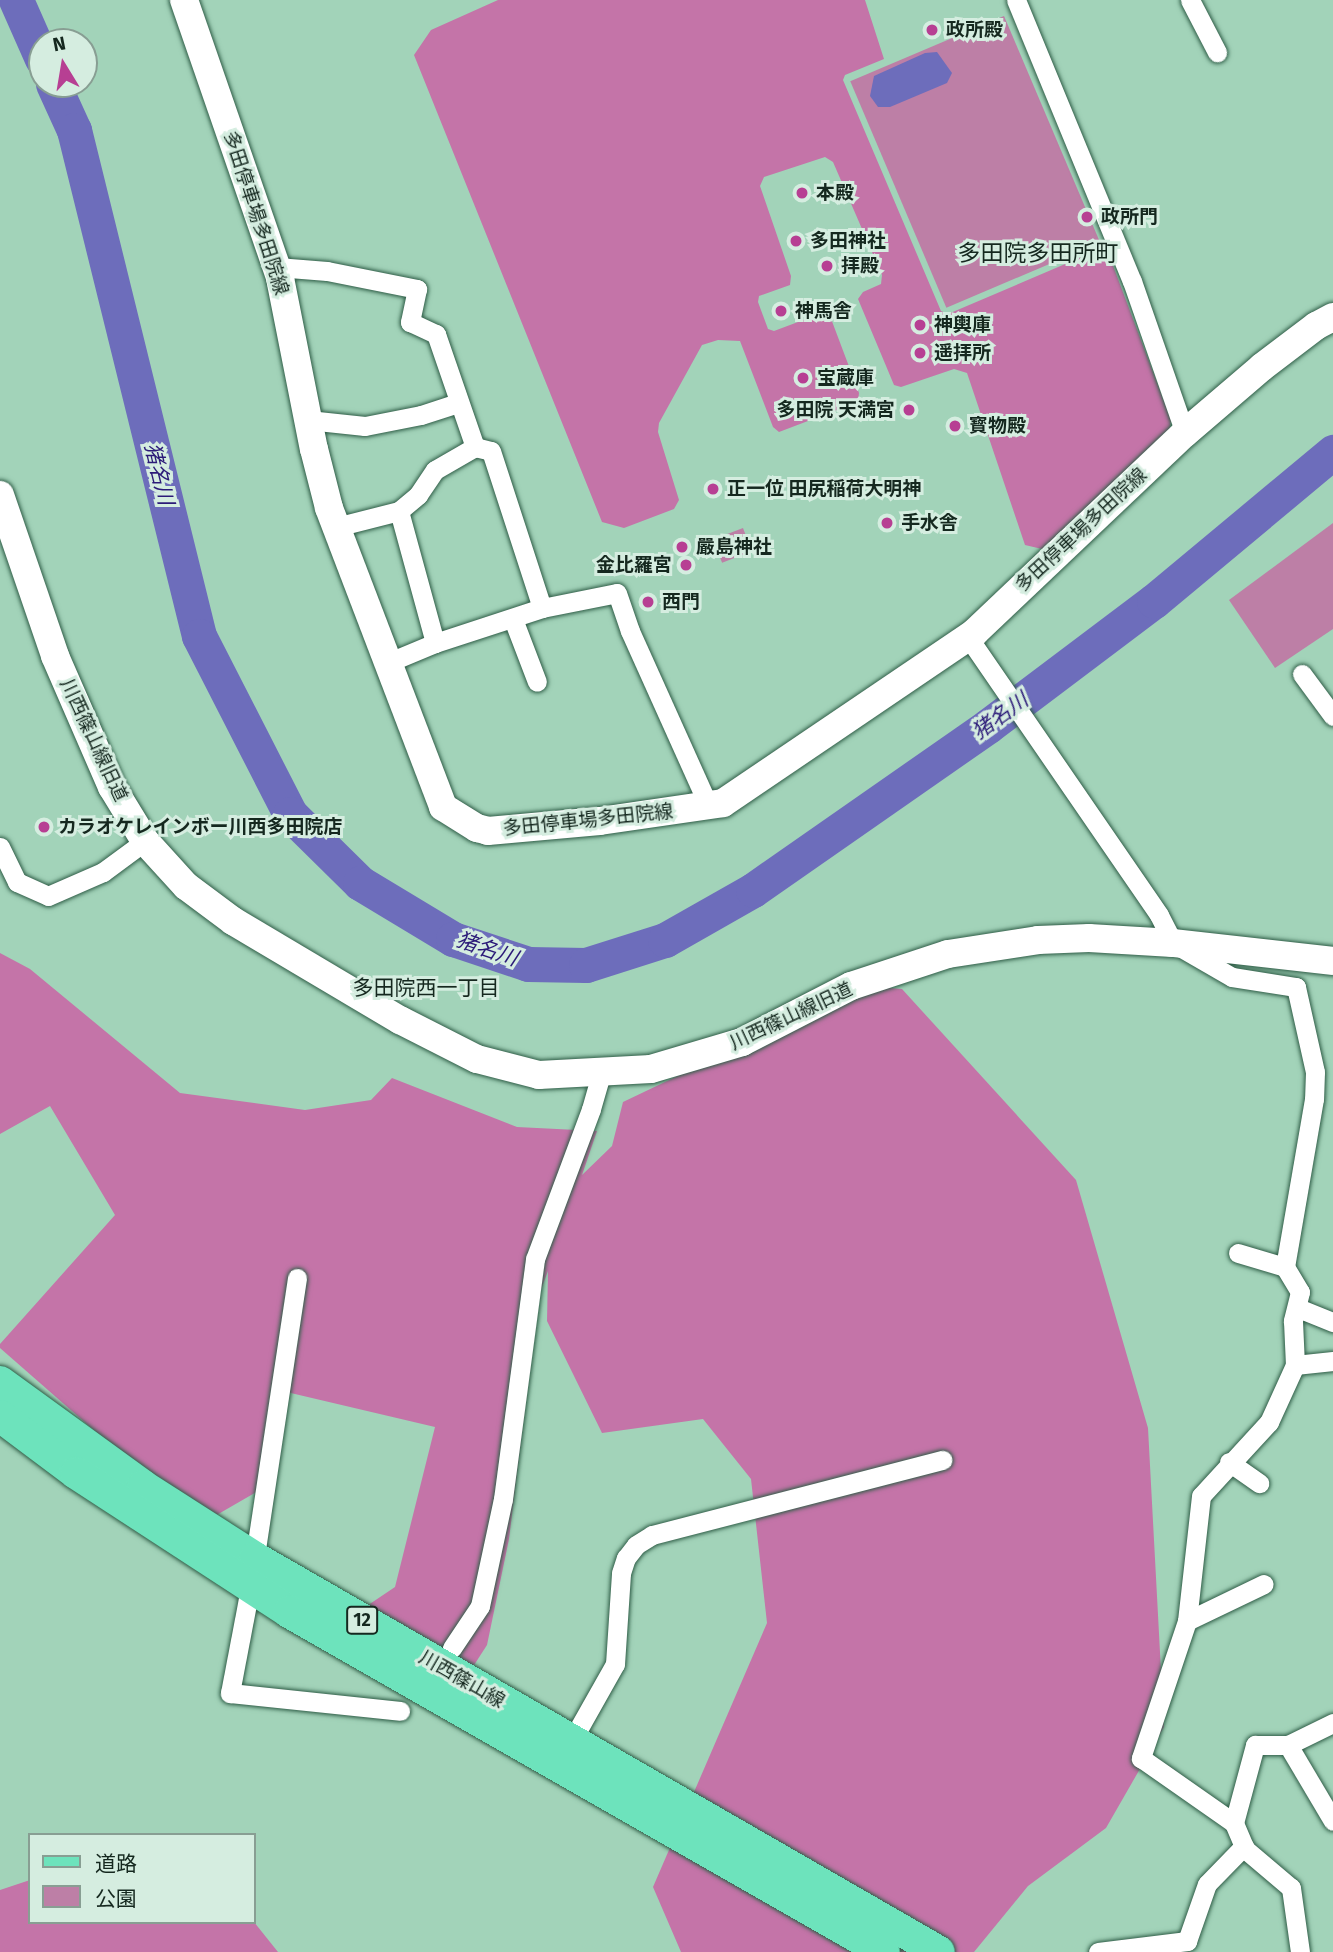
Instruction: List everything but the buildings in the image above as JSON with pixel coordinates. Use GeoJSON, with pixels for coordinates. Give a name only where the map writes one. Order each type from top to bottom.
{"type":"FeatureCollection","features":[{"type":"Feature","properties":{"kind":"main road","name":"多田停車場多田院線"},"geometry":{"type":"LineString","coordinates":[[184,0],[277,267],[308,420],[336,527],[443,807],[477,828],[488,831],[588,822],[723,803],[974,647],[1185,433],[1262,367],[1316,326],[1333,317]]}},
{"type":"Feature","properties":{"kind":"main road","name":"川西篠山線旧道"},"geometry":{"type":"LineString","coordinates":[[0,495],[55,656],[112,787],[145,841],[186,886],[233,921],[400,1020],[477,1059],[539,1075],[601,1074],[651,1069],[742,1042],[851,986],[948,954],[1038,940],[1089,938],[1173,943],[1333,961]]}},
{"type":"Feature","properties":{"kind":"main road","name":"川西篠山線"},"geometry":{"type":"LineString","coordinates":[[0,1382],[143,1486],[252,1573],[735,1869],[891,1941],[939,1952]]}},
{"type":"Feature","properties":{"kind":"main road","name":"川西篠山線"},"geometry":{"type":"LineString","coordinates":[[0,1416],[76,1473],[252,1573],[571,1742],[738,1836],[891,1941]]}},
{"type":"Feature","properties":{"kind":"street"},"geometry":{"type":"LineString","coordinates":[[1016,0],[1132,281],[1185,433]]}},
{"type":"Feature","properties":{"kind":"street"},"geometry":{"type":"LineString","coordinates":[[1191,0],[1217,52]]}},
{"type":"Feature","properties":{"kind":"street"},"geometry":{"type":"LineString","coordinates":[[277,267],[327,271],[417,289],[410,322],[436,334],[475,447]]}},
{"type":"Feature","properties":{"kind":"street"},"geometry":{"type":"LineString","coordinates":[[308,420],[365,426],[421,415],[459,403]]}},
{"type":"Feature","properties":{"kind":"street"},"geometry":{"type":"LineString","coordinates":[[336,527],[399,511],[418,495],[435,470],[475,447],[491,451],[542,608]]}},
{"type":"Feature","properties":{"kind":"street"},"geometry":{"type":"LineString","coordinates":[[399,511],[435,643]]}},
{"type":"Feature","properties":{"kind":"street"},"geometry":{"type":"LineString","coordinates":[[387,663],[435,643],[513,620],[542,608],[617,593],[631,631],[709,807]]}},
{"type":"Feature","properties":{"kind":"street"},"geometry":{"type":"LineString","coordinates":[[513,620],[537,682]]}},
{"type":"Feature","properties":{"kind":"street"},"geometry":{"type":"LineString","coordinates":[[974,647],[1158,915],[1173,943],[1231,977],[1296,987],[1315,1072],[1314,1099],[1285,1267],[1300,1292],[1293,1321],[1295,1365],[1269,1422],[1229,1462],[1201,1496],[1187,1621],[1141,1758],[1234,1823],[1244,1846],[1291,1888],[1300,1952]]}},
{"type":"Feature","properties":{"kind":"street"},"geometry":{"type":"LineString","coordinates":[[1302,674],[1333,716]]}},
{"type":"Feature","properties":{"kind":"street"},"geometry":{"type":"LineString","coordinates":[[0,847],[17,882],[48,896],[103,872],[145,841]]}},
{"type":"Feature","properties":{"kind":"street"},"geometry":{"type":"LineString","coordinates":[[452,1647],[480,1606],[503,1499],[535,1259],[591,1109],[601,1074]]}},
{"type":"Feature","properties":{"kind":"street"},"geometry":{"type":"LineString","coordinates":[[1238,1253],[1285,1267]]}},
{"type":"Feature","properties":{"kind":"street"},"geometry":{"type":"LineString","coordinates":[[297,1278],[252,1573],[230,1693],[400,1711]]}},
{"type":"Feature","properties":{"kind":"street"},"geometry":{"type":"LineString","coordinates":[[1297,1308],[1333,1322]]}},
{"type":"Feature","properties":{"kind":"street"},"geometry":{"type":"LineString","coordinates":[[1295,1365],[1333,1361]]}},
{"type":"Feature","properties":{"kind":"street"},"geometry":{"type":"LineString","coordinates":[[571,1742],[615,1664],[621,1573],[626,1558],[636,1545],[652,1535],[942,1460]]}},
{"type":"Feature","properties":{"kind":"street"},"geometry":{"type":"LineString","coordinates":[[1229,1462],[1259,1483]]}},
{"type":"Feature","properties":{"kind":"street"},"geometry":{"type":"LineString","coordinates":[[1187,1621],[1264,1584]]}},
{"type":"Feature","properties":{"kind":"street"},"geometry":{"type":"LineString","coordinates":[[1234,1823],[1255,1745],[1288,1745],[1333,1723]]}},
{"type":"Feature","properties":{"kind":"street"},"geometry":{"type":"LineString","coordinates":[[1288,1745],[1333,1821]]}},
{"type":"Feature","properties":{"kind":"street"},"geometry":{"type":"LineString","coordinates":[[1098,1952],[1187,1941],[1207,1884],[1244,1846]]}},
{"type":"Feature","properties":{"kind":"green space"},"geometry":{"type":"Polygon","coordinates":[[[1004,16],[1100,242],[946,308],[850,81],[1004,16]]]}},
{"type":"Feature","properties":{"kind":"green space"},"geometry":{"type":"Polygon","coordinates":[[[1333,523],[1333,629],[1275,668],[1229,600],[1333,523]]]}},
{"type":"Feature","properties":{"kind":"green space"},"geometry":{"type":"Polygon","coordinates":[[[743,528],[752,551],[722,563],[713,539],[743,528]]]}},
{"type":"Feature","properties":{"kind":"shaded area"},"geometry":{"type":"Polygon","coordinates":[[[498,0],[865,0],[884,59],[845,75],[843,80],[941,311],[948,314],[1098,250],[1109,255],[1171,420],[1169,432],[1042,549],[1025,545],[967,373],[954,369],[901,387],[894,385],[858,299],[863,292],[881,284],[882,275],[833,162],[825,157],[764,177],[760,186],[791,276],[790,285],[759,296],[758,302],[768,329],[774,331],[822,313],[830,316],[859,393],[858,402],[779,432],[773,427],[740,341],[718,340],[702,345],[659,423],[658,432],[679,500],[674,509],[624,528],[602,522],[414,55],[431,30],[498,0]]]}},
{"type":"Feature","properties":{"kind":"shaded area"},"geometry":{"type":"Polygon","coordinates":[[[937,52],[952,73],[947,83],[890,107],[878,107],[870,96],[874,76],[925,53],[937,52]]]}},
{"type":"Feature","properties":{"kind":"shaded area"},"geometry":{"type":"Polygon","coordinates":[[[0,953],[30,969],[180,1093],[305,1110],[371,1100],[392,1078],[517,1127],[597,1131],[582,1175],[612,1146],[623,1102],[866,986],[902,989],[1076,1180],[1148,1428],[1164,1727],[1106,1828],[1028,1886],[974,1952],[681,1952],[653,1887],[767,1623],[751,1479],[703,1419],[602,1433],[547,1321],[548,1271],[539,1295],[509,1539],[487,1645],[458,1690],[340,1624],[395,1587],[435,1427],[278,1390],[258,1491],[201,1524],[0,1348],[0,1344],[115,1215],[50,1106],[0,1134],[0,953]]]}},
{"type":"Feature","properties":{"kind":"shaded area"},"geometry":{"type":"Polygon","coordinates":[[[28,1881],[28,1924],[256,1924],[278,1952],[0,1952],[0,1890],[28,1881]]]}},
{"type":"Feature","properties":{"kind":"waterway","name":"猪名川"},"geometry":{"type":"LineString","coordinates":[[16,0],[28,28]]}},
{"type":"Feature","properties":{"kind":"waterway","name":"猪名川"},"geometry":{"type":"LineString","coordinates":[[59,98],[74,130],[199,636],[290,814],[360,883],[453,939],[528,964],[586,965],[665,940],[753,890],[988,726],[1154,601],[1333,452]]}},
{"type":"Feature","properties":{"kind":"place","name":"政所殿"},"geometry":{"type":"Point","coordinates":[932,30]}},
{"type":"Feature","properties":{"kind":"place","name":"本殿"},"geometry":{"type":"Point","coordinates":[802,193]}},
{"type":"Feature","properties":{"kind":"place","name":"政所門"},"geometry":{"type":"Point","coordinates":[1087,217]}},
{"type":"Feature","properties":{"kind":"place","name":"多田神社"},"geometry":{"type":"Point","coordinates":[796,241]}},
{"type":"Feature","properties":{"kind":"place","name":"拝殿"},"geometry":{"type":"Point","coordinates":[827,266]}},
{"type":"Feature","properties":{"kind":"place","name":"神馬舎"},"geometry":{"type":"Point","coordinates":[781,311]}},
{"type":"Feature","properties":{"kind":"place","name":"神輿庫"},"geometry":{"type":"Point","coordinates":[920,325]}},
{"type":"Feature","properties":{"kind":"place","name":"遥拝所"},"geometry":{"type":"Point","coordinates":[920,353]}},
{"type":"Feature","properties":{"kind":"place","name":"宝蔵庫"},"geometry":{"type":"Point","coordinates":[803,378]}},
{"type":"Feature","properties":{"kind":"place","name":"多田院 天満宮"},"geometry":{"type":"Point","coordinates":[909,410]}},
{"type":"Feature","properties":{"kind":"place","name":"寳物殿"},"geometry":{"type":"Point","coordinates":[955,426]}},
{"type":"Feature","properties":{"kind":"place","name":"正一位 田尻稲荷大明神"},"geometry":{"type":"Point","coordinates":[713,489]}},
{"type":"Feature","properties":{"kind":"place","name":"手水舎"},"geometry":{"type":"Point","coordinates":[887,523]}},
{"type":"Feature","properties":{"kind":"place","name":"嚴島神社"},"geometry":{"type":"Point","coordinates":[682,547]}},
{"type":"Feature","properties":{"kind":"place","name":"金比羅宮"},"geometry":{"type":"Point","coordinates":[686,565]}},
{"type":"Feature","properties":{"kind":"place","name":"西門"},"geometry":{"type":"Point","coordinates":[648,602]}},
{"type":"Feature","properties":{"kind":"place","name":"カラオケレインボー川西多田院店"},"geometry":{"type":"Point","coordinates":[44,827]}},
{"type":"Feature","properties":{"kind":"district","name":"多田院多田所町"},"geometry":{"type":"Point","coordinates":[1038,253]}},
{"type":"Feature","properties":{"kind":"district","name":"多田院西一丁目"},"geometry":{"type":"Point","coordinates":[426,988]}}]}
